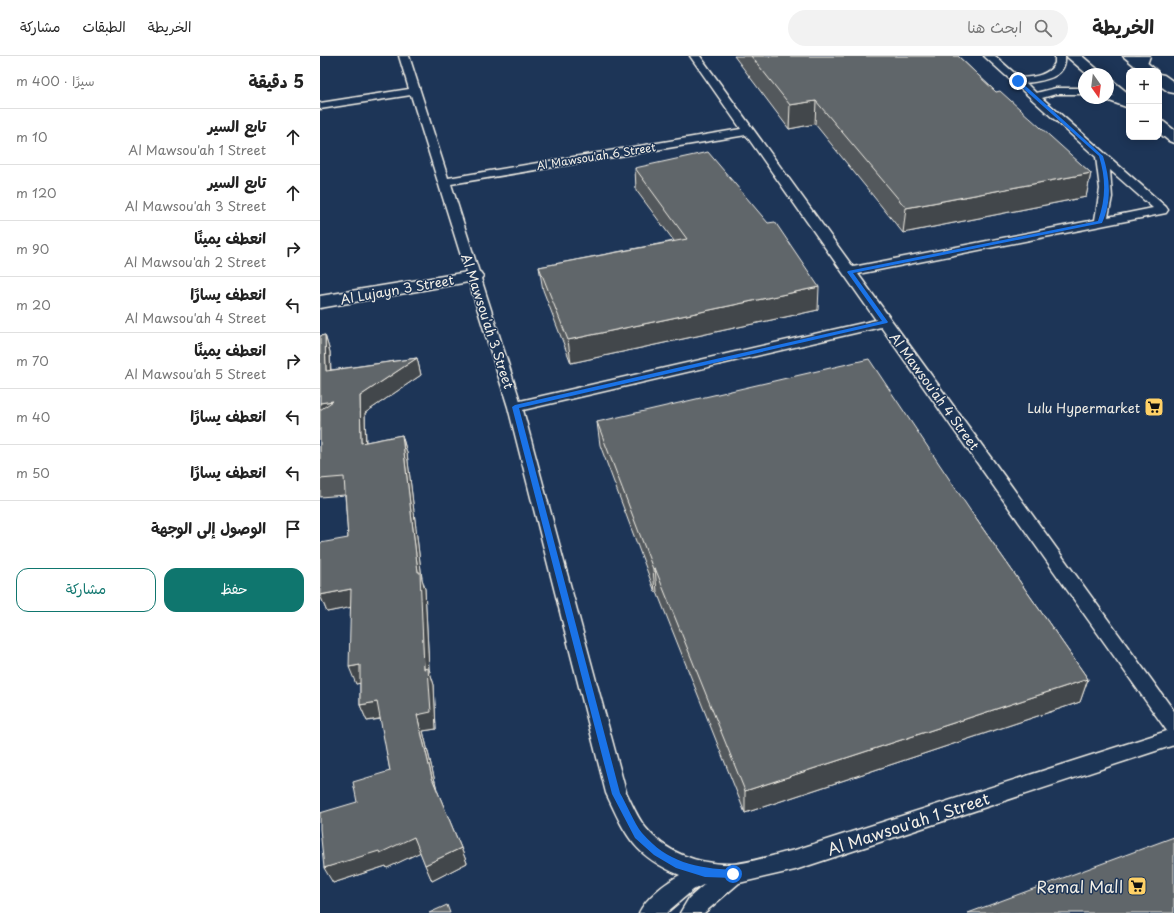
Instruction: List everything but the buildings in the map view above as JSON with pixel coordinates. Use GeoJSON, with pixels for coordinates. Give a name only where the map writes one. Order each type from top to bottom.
{"type":"FeatureCollection","features":[{"type":"Feature","properties":{"kind":"main road"},"geometry":{"type":"LineString","coordinates":[[1073,56],[1088,68]]}},
{"type":"Feature","properties":{"kind":"main road"},"geometry":{"type":"LineString","coordinates":[[1162,80],[1174,89]]}},
{"type":"Feature","properties":{"kind":"main road"},"geometry":{"type":"LineString","coordinates":[[1114,89],[1126,99]]}},
{"type":"Feature","properties":{"kind":"main road"},"geometry":{"type":"LineString","coordinates":[[1162,128],[1174,138]]}},
{"type":"Feature","properties":{"kind":"main road","name":"Al Lujayn 3 Street"},"geometry":{"type":"LineString","coordinates":[[320,302],[474,276]]}},
{"type":"Feature","properties":{"kind":"lane","name":"Al Mawsou'ah 3 Street"},"geometry":{"type":"LineString","coordinates":[[404,56],[515,407],[616,794],[638,835],[657,853],[679,865],[705,873]]}},
{"type":"Feature","properties":{"kind":"lane","name":"Al Mawsou'ah 4 Street"},"geometry":{"type":"LineString","coordinates":[[695,56],[1174,726]]}},
{"type":"Feature","properties":{"kind":"lane"},"geometry":{"type":"LineString","coordinates":[[850,272],[1162,210],[989,56]]}},
{"type":"Feature","properties":{"kind":"lane"},"geometry":{"type":"LineString","coordinates":[[1018,81],[1039,78],[1055,72],[1060,68],[1062,62],[1060,56]]}},
{"type":"Feature","properties":{"kind":"lane"},"geometry":{"type":"LineString","coordinates":[[320,106],[415,91]]}},
{"type":"Feature","properties":{"kind":"lane"},"geometry":{"type":"LineString","coordinates":[[1035,96],[1056,91],[1078,91]]}},
{"type":"Feature","properties":{"kind":"lane"},"geometry":{"type":"LineString","coordinates":[[1114,99],[1127,104]]}},
{"type":"Feature","properties":{"kind":"lane","name":"Al Mawsou'ah 6 Street"},"geometry":{"type":"LineString","coordinates":[[444,182],[749,131]]}},
{"type":"Feature","properties":{"kind":"lane"},"geometry":{"type":"LineString","coordinates":[[1100,222],[1106,205],[1107,188],[1106,172],[1101,156]]}},
{"type":"Feature","properties":{"kind":"lane"},"geometry":{"type":"LineString","coordinates":[[515,407],[885,322]]}},
{"type":"Feature","properties":{"kind":"lane","name":"Al Mawsou'ah 1 Street"},"geometry":{"type":"LineString","coordinates":[[650,913],[685,883],[705,873],[733,874],[795,860],[1174,737]]}},
{"type":"Feature","properties":{"kind":"lane"},"geometry":{"type":"LineString","coordinates":[[691,913],[697,905],[733,874]]}},
{"type":"Feature","properties":{"kind":"place","name":"Lulu Hypermarket"},"geometry":{"type":"Point","coordinates":[1154,407]}},
{"type":"Feature","properties":{"kind":"place","name":"Remal Mall"},"geometry":{"type":"Point","coordinates":[1137,886]}},
{"type":"Feature","properties":{"kind":"route"},"geometry":{"type":"LineString","coordinates":[[733,874],[705,873],[679,865],[657,853],[638,835],[616,794],[515,407],[885,322],[850,272],[1100,222],[1106,205],[1107,188],[1106,172],[1101,156],[1018,81]]}}]}
